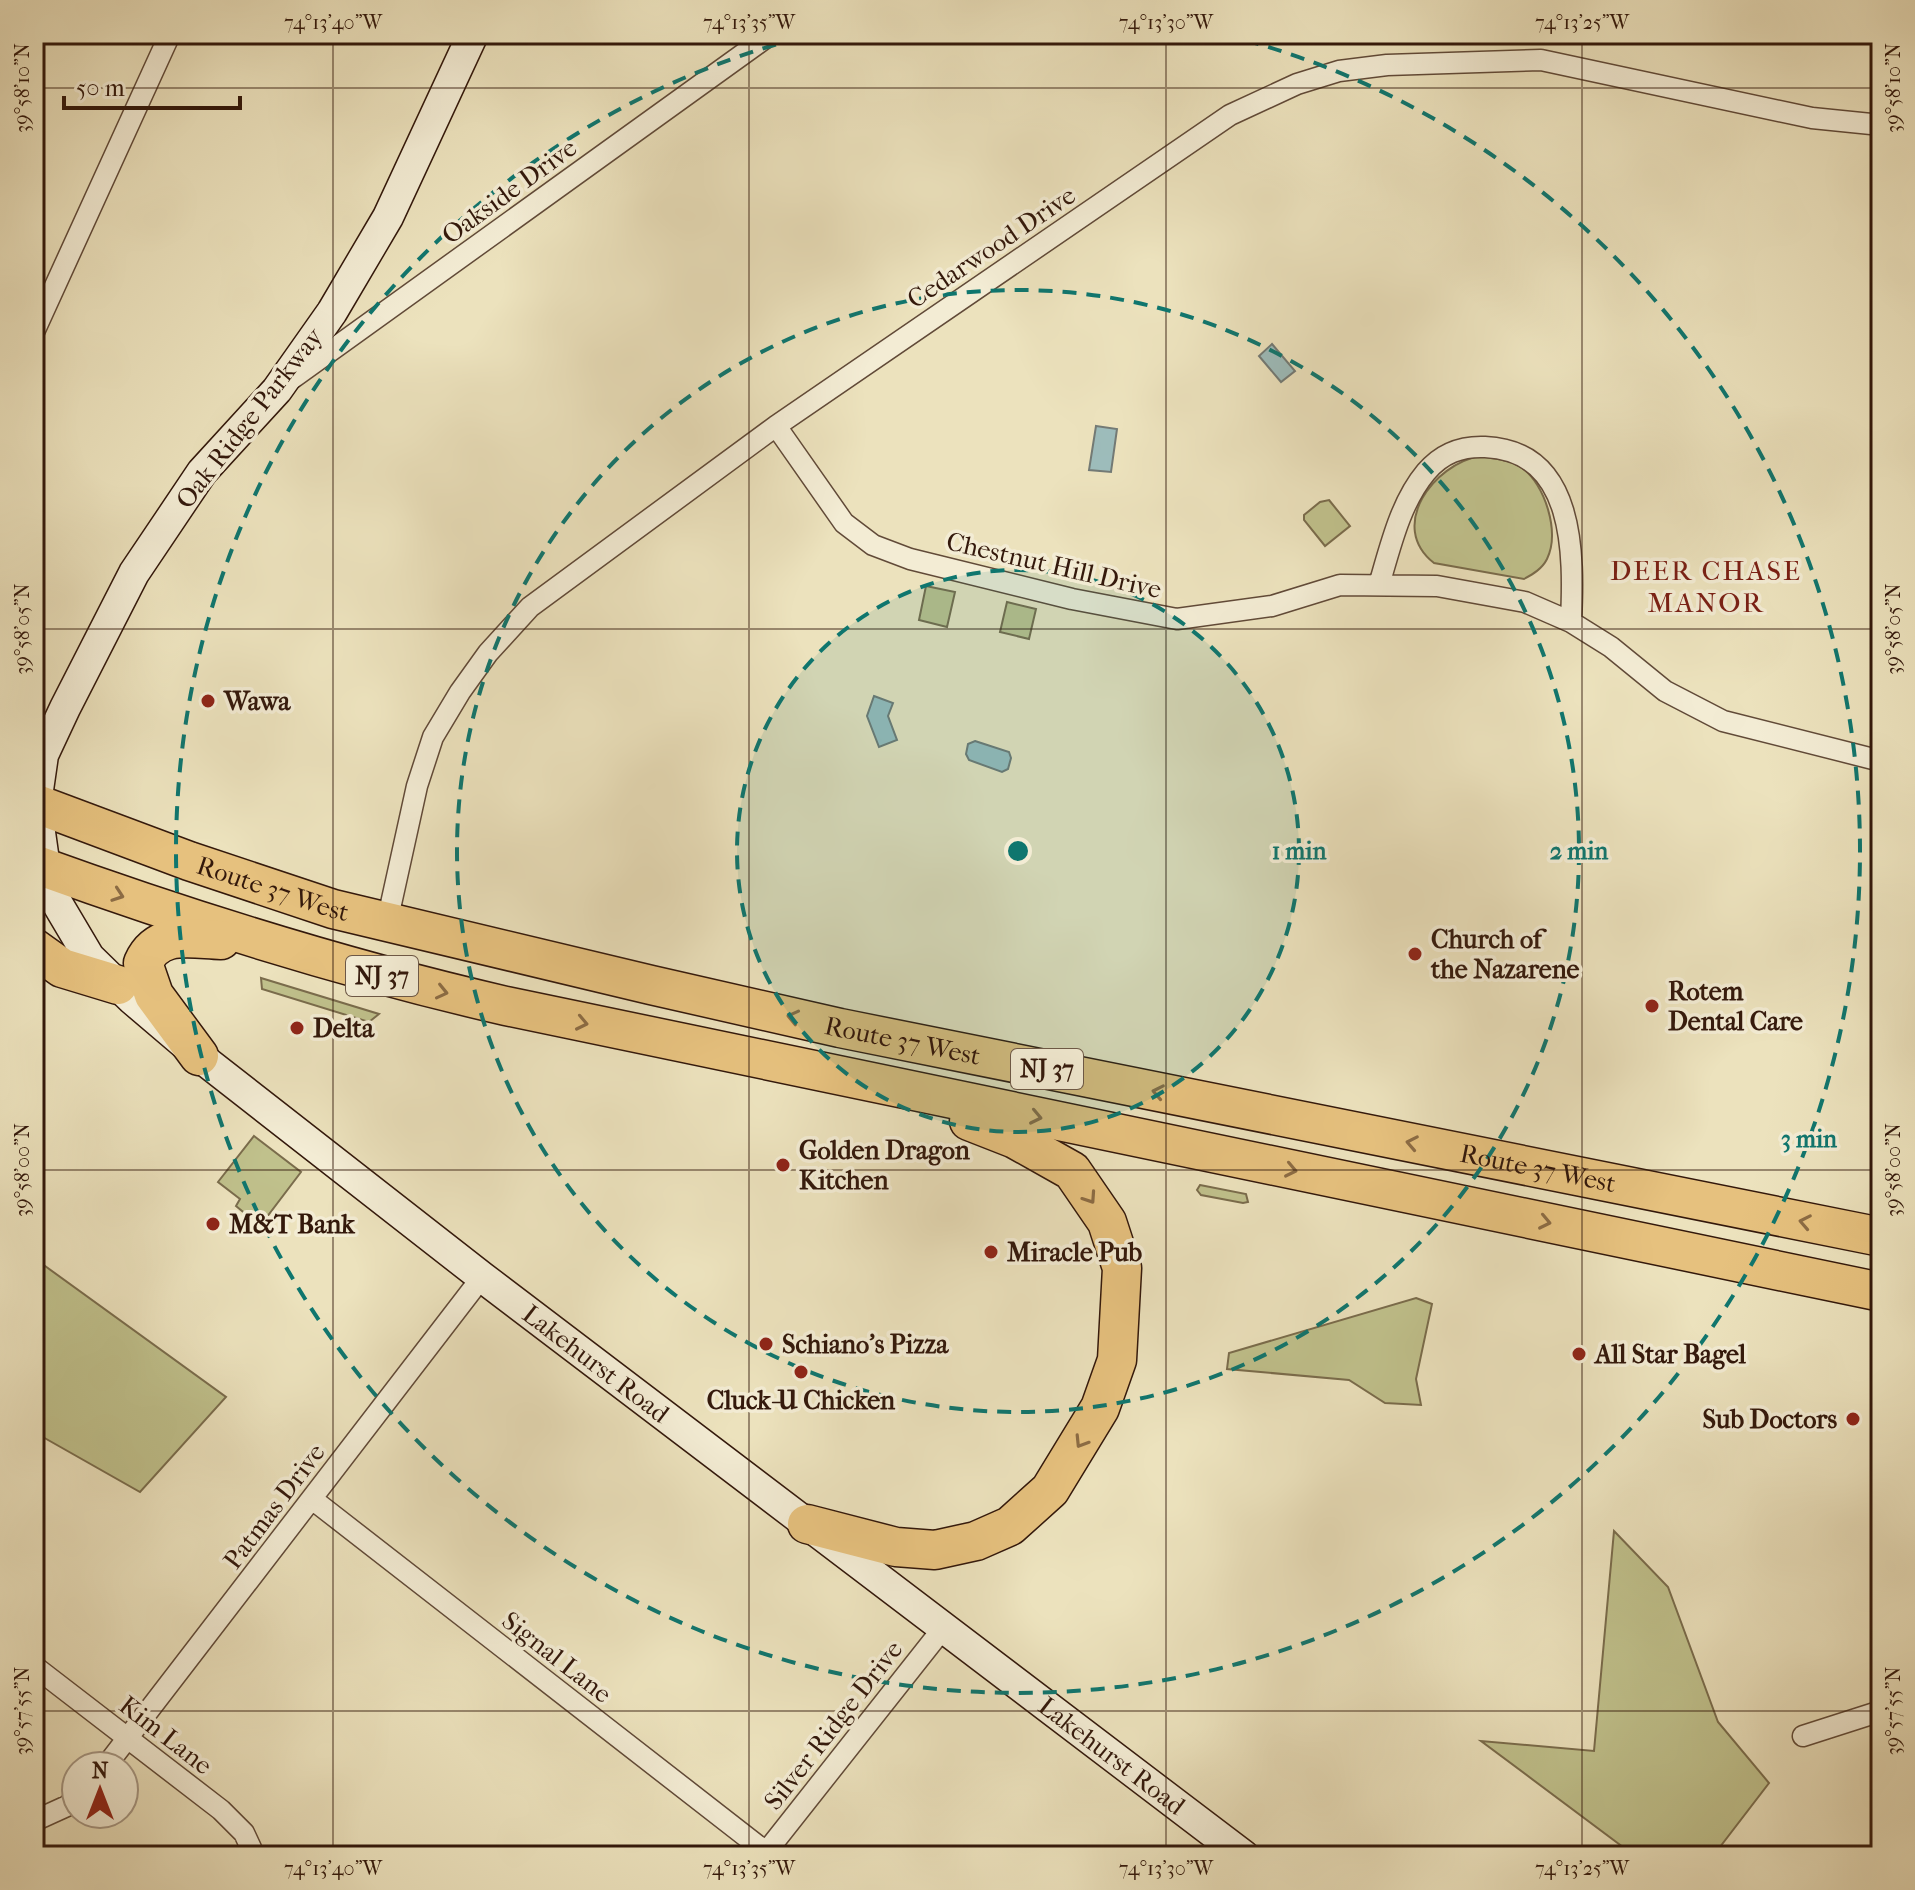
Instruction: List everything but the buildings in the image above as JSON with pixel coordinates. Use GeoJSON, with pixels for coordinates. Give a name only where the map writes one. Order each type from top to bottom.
{"type":"FeatureCollection","features":[{"type":"Feature","properties":{"kind":"highway","name":"Route 37 West"},"geometry":{"type":"LineString","coordinates":[[35,804],[189,861],[333,909],[387,922],[840,1028],[1881,1237]]}},
{"type":"Feature","properties":{"kind":"highway","name":"Route 37 West"},"geometry":{"type":"LineString","coordinates":[[39,866],[259,941],[351,968],[492,1003],[1881,1292]]}},
{"type":"Feature","properties":{"kind":"highway"},"geometry":{"type":"LineString","coordinates":[[199,1056],[154,995],[143,963],[149,949],[163,941],[177,939],[259,941]]}},
{"type":"Feature","properties":{"kind":"highway"},"geometry":{"type":"LineString","coordinates":[[34,948],[62,968],[118,985]]}},
{"type":"Feature","properties":{"kind":"highway"},"geometry":{"type":"LineString","coordinates":[[807,1524],[896,1547],[935,1550],[976,1541],[1010,1526],[1050,1490],[1100,1408],[1117,1360],[1122,1268],[1107,1222],[1072,1171],[1015,1139],[877,1084]]}},
{"type":"Feature","properties":{"kind":"main road","name":"Oak Ridge Parkway"},"geometry":{"type":"LineString","coordinates":[[35,804],[43,755],[134,573],[202,472],[277,390],[332,312],[388,217],[473,34]]}},
{"type":"Feature","properties":{"kind":"main road","name":"Lakehurst Road"},"geometry":{"type":"LineString","coordinates":[[35,804],[39,866],[89,957],[199,1056],[482,1277],[1244,1856]]}},
{"type":"Feature","properties":{"kind":"street"},"geometry":{"type":"LineString","coordinates":[[34,332],[170,34]]}},
{"type":"Feature","properties":{"kind":"street","name":"Oakside Drive"},"geometry":{"type":"LineString","coordinates":[[277,390],[771,34]]}},
{"type":"Feature","properties":{"kind":"street","name":"Cedarwood Drive"},"geometry":{"type":"LineString","coordinates":[[387,922],[417,786],[433,737],[488,653],[530,607],[776,426],[1230,115],[1297,84],[1339,71],[1387,65],[1541,60],[1812,118],[1881,125]]}},
{"type":"Feature","properties":{"kind":"street","name":"Chestnut Hill Drive"},"geometry":{"type":"LineString","coordinates":[[776,426],[844,523],[873,545],[910,559],[1072,599],[1177,619],[1272,606],[1340,585],[1437,586],[1525,602],[1571,622],[1611,647],[1665,691],[1723,721],[1881,761]]}},
{"type":"Feature","properties":{"kind":"street"},"geometry":{"type":"LineString","coordinates":[[1379,585],[1395,532],[1425,473],[1446,454],[1465,446],[1498,447],[1527,460],[1550,478],[1563,505],[1573,574],[1571,622]]}},
{"type":"Feature","properties":{"kind":"street","name":"Patmas Drive"},"geometry":{"type":"LineString","coordinates":[[119,1750],[482,1277]]}},
{"type":"Feature","properties":{"kind":"street","name":"Signal Lane"},"geometry":{"type":"LineString","coordinates":[[312,1499],[767,1855]]}},
{"type":"Feature","properties":{"kind":"street","name":"Silver Ridge Drive"},"geometry":{"type":"LineString","coordinates":[[767,1855],[944,1627]]}},
{"type":"Feature","properties":{"kind":"street","name":"Kim Lane"},"geometry":{"type":"LineString","coordinates":[[34,1666],[221,1810],[244,1833],[251,1848],[249,1856]]}},
{"type":"Feature","properties":{"kind":"street"},"geometry":{"type":"LineString","coordinates":[[1803,1736],[1881,1711]]}},
{"type":"Feature","properties":{"kind":"street"},"geometry":{"type":"LineString","coordinates":[[34,1821],[60,1809]]}},
{"type":"Feature","properties":{"kind":"green space"},"geometry":{"type":"Polygon","coordinates":[[[1480,456],[1507,461],[1522,468],[1537,485],[1548,509],[1551,548],[1540,568],[1524,579],[1434,563],[1421,548],[1415,532],[1416,515],[1422,499],[1433,484],[1463,461],[1480,456]]]}},
{"type":"Feature","properties":{"kind":"green space"},"geometry":{"type":"Polygon","coordinates":[[[1329,500],[1350,526],[1325,546],[1304,520],[1304,515],[1320,502],[1329,500]]]}},
{"type":"Feature","properties":{"kind":"green space"},"geometry":{"type":"Polygon","coordinates":[[[926,586],[955,592],[947,627],[919,620],[926,586]]]}},
{"type":"Feature","properties":{"kind":"green space"},"geometry":{"type":"Polygon","coordinates":[[[1007,602],[1036,609],[1029,639],[1000,632],[1007,602]]]}},
{"type":"Feature","properties":{"kind":"green space"},"geometry":{"type":"Polygon","coordinates":[[[261,978],[379,1014],[369,1022],[262,989],[261,978]]]}},
{"type":"Feature","properties":{"kind":"green space"},"geometry":{"type":"Polygon","coordinates":[[[254,1136],[301,1172],[260,1226],[236,1206],[240,1199],[218,1182],[254,1136]]]}},
{"type":"Feature","properties":{"kind":"green space"},"geometry":{"type":"Polygon","coordinates":[[[1200,1185],[1246,1194],[1248,1202],[1201,1195],[1197,1190],[1200,1185]]]}},
{"type":"Feature","properties":{"kind":"green space"},"geometry":{"type":"Polygon","coordinates":[[[34,1258],[226,1397],[140,1492],[34,1432],[34,1258]]]}},
{"type":"Feature","properties":{"kind":"green space"},"geometry":{"type":"Polygon","coordinates":[[[1416,1298],[1432,1304],[1416,1379],[1421,1405],[1385,1403],[1349,1380],[1227,1369],[1229,1353],[1416,1298]]]}},
{"type":"Feature","properties":{"kind":"green space"},"geometry":{"type":"Polygon","coordinates":[[[1614,1531],[1668,1587],[1718,1722],[1769,1783],[1713,1856],[1635,1856],[1481,1741],[1594,1751],[1614,1531]]]}},
{"type":"Feature","properties":{"kind":"water"},"geometry":{"type":"Polygon","coordinates":[[[1272,344],[1295,371],[1281,382],[1259,356],[1272,344]]]}},
{"type":"Feature","properties":{"kind":"water"},"geometry":{"type":"Polygon","coordinates":[[[1096,426],[1117,429],[1111,472],[1089,470],[1096,426]]]}},
{"type":"Feature","properties":{"kind":"water"},"geometry":{"type":"Polygon","coordinates":[[[874,696],[893,703],[888,716],[897,740],[879,747],[867,716],[874,696]]]}},
{"type":"Feature","properties":{"kind":"water"},"geometry":{"type":"Polygon","coordinates":[[[975,741],[1009,752],[1008,769],[1002,772],[969,760],[966,754],[968,744],[975,741]]]}},
{"type":"Feature","properties":{"kind":"place","name":"Wawa"},"geometry":{"type":"Point","coordinates":[208,701]}},
{"type":"Feature","properties":{"kind":"place","name":"Church of the Nazarene"},"geometry":{"type":"Point","coordinates":[1415,954]}},
{"type":"Feature","properties":{"kind":"place","name":"Rotem Dental Care"},"geometry":{"type":"Point","coordinates":[1652,1006]}},
{"type":"Feature","properties":{"kind":"place","name":"Delta"},"geometry":{"type":"Point","coordinates":[297,1028]}},
{"type":"Feature","properties":{"kind":"place","name":"Golden Dragon Kitchen"},"geometry":{"type":"Point","coordinates":[783,1165]}},
{"type":"Feature","properties":{"kind":"place","name":"M&T Bank"},"geometry":{"type":"Point","coordinates":[213,1224]}},
{"type":"Feature","properties":{"kind":"place","name":"Miracle Pub"},"geometry":{"type":"Point","coordinates":[991,1252]}},
{"type":"Feature","properties":{"kind":"place","name":"Schiano's Pizza"},"geometry":{"type":"Point","coordinates":[766,1344]}},
{"type":"Feature","properties":{"kind":"place","name":"All Star Bagel"},"geometry":{"type":"Point","coordinates":[1579,1354]}},
{"type":"Feature","properties":{"kind":"place","name":"Cluck-U Chicken"},"geometry":{"type":"Point","coordinates":[801,1372]}},
{"type":"Feature","properties":{"kind":"place","name":"Sub Doctors"},"geometry":{"type":"Point","coordinates":[1853,1419]}},
{"type":"Feature","properties":{"kind":"district","name":"DEER CHASE MANOR"},"geometry":{"type":"Point","coordinates":[1706,586]}}]}
